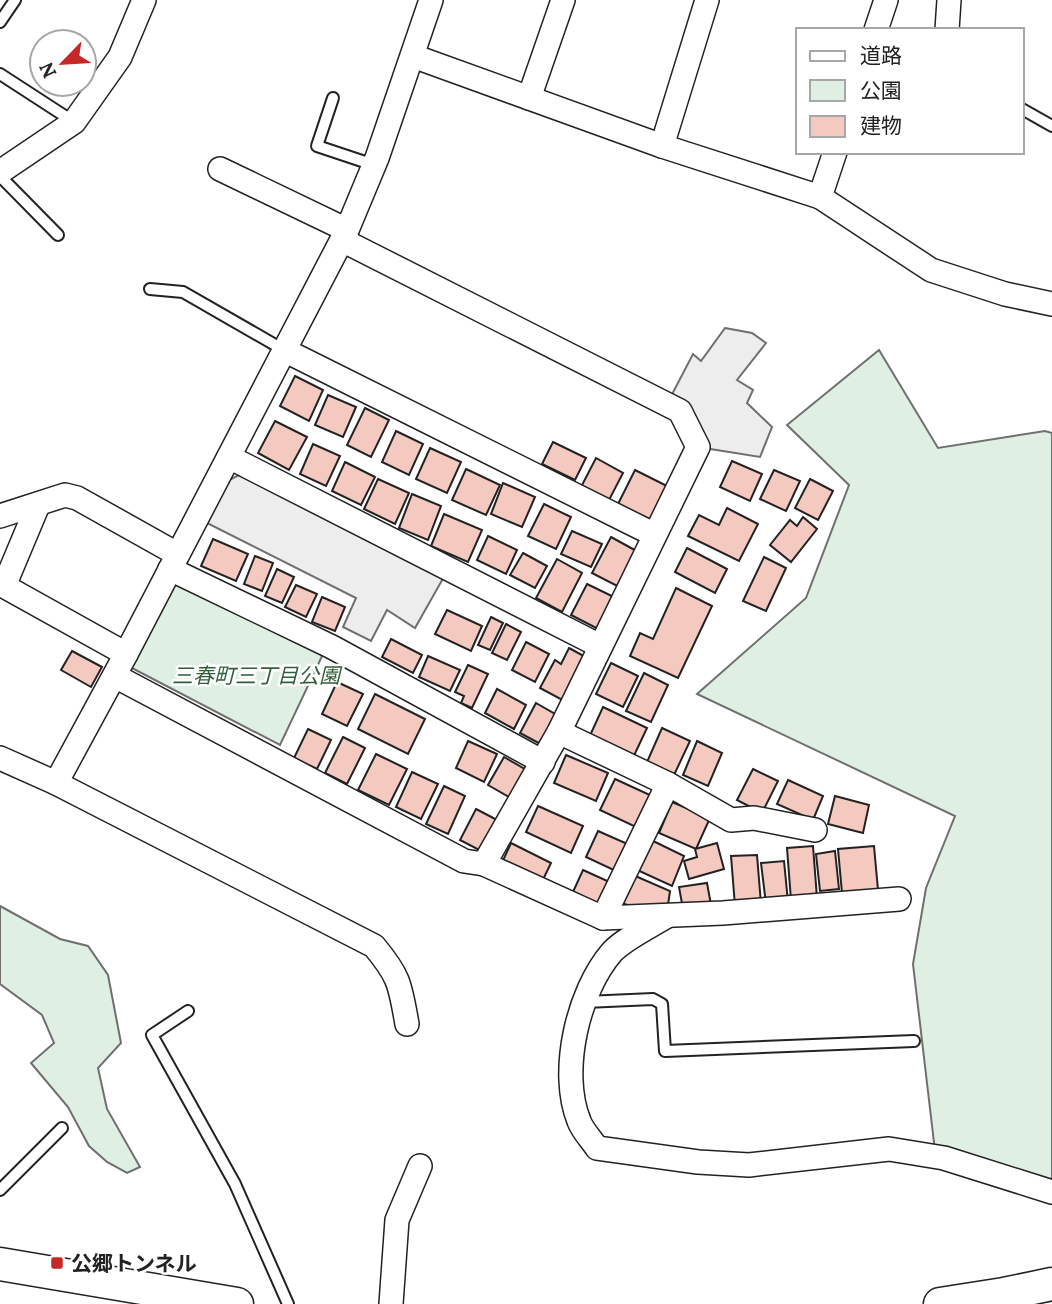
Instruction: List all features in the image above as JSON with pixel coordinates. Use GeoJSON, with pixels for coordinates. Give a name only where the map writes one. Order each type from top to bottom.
{"type":"FeatureCollection","features":[{"type":"Feature","properties":{"kind":"street"},"geometry":{"type":"LineString","coordinates":[[0,174],[74,122],[120,57],[144,0]]}},
{"type":"Feature","properties":{"kind":"street"},"geometry":{"type":"LineString","coordinates":[[56,783],[115,676],[344,235],[374,165],[430,0]]}},
{"type":"Feature","properties":{"kind":"street"},"geometry":{"type":"LineString","coordinates":[[529,98],[563,0]]}},
{"type":"Feature","properties":{"kind":"street"},"geometry":{"type":"LineString","coordinates":[[662,146],[707,0]]}},
{"type":"Feature","properties":{"kind":"street"},"geometry":{"type":"LineString","coordinates":[[877,28],[886,0]]}},
{"type":"Feature","properties":{"kind":"street"},"geometry":{"type":"LineString","coordinates":[[947,28],[949,0]]}},
{"type":"Feature","properties":{"kind":"street"},"geometry":{"type":"LineString","coordinates":[[413,56],[662,146],[820,197],[931,270],[1004,293],[1052,304]]}},
{"type":"Feature","properties":{"kind":"street"},"geometry":{"type":"LineString","coordinates":[[820,197],[834,154]]}},
{"type":"Feature","properties":{"kind":"street"},"geometry":{"type":"LineString","coordinates":[[220,169],[680,411],[698,447],[653,534],[559,732],[484,864]]}},
{"type":"Feature","properties":{"kind":"street"},"geometry":{"type":"LineString","coordinates":[[285,350],[653,534]]}},
{"type":"Feature","properties":{"kind":"street"},"geometry":{"type":"LineString","coordinates":[[229,457],[600,646]]}},
{"type":"Feature","properties":{"kind":"street"},"geometry":{"type":"LineString","coordinates":[[0,516],[65,495],[77,498],[174,561],[543,762]]}},
{"type":"Feature","properties":{"kind":"street"},"geometry":{"type":"LineString","coordinates":[[38,505],[4,586],[126,654]]}},
{"type":"Feature","properties":{"kind":"street"},"geometry":{"type":"LineString","coordinates":[[115,676],[464,861],[484,864],[603,918],[667,916],[899,899]]}},
{"type":"Feature","properties":{"kind":"street"},"geometry":{"type":"LineString","coordinates":[[559,732],[668,784],[731,820],[754,818],[816,830]]}},
{"type":"Feature","properties":{"kind":"street"},"geometry":{"type":"LineString","coordinates":[[0,758],[56,783],[374,946],[392,967],[400,983],[407,1024]]}},
{"type":"Feature","properties":{"kind":"street"},"geometry":{"type":"LineString","coordinates":[[603,918],[668,784]]}},
{"type":"Feature","properties":{"kind":"street"},"geometry":{"type":"LineString","coordinates":[[667,916],[613,951],[594,980],[578,1017],[569,1079],[579,1122],[597,1148],[698,1162],[749,1165],[889,1149],[944,1158],[1052,1192]]}},
{"type":"Feature","properties":{"kind":"street"},"geometry":{"type":"LineString","coordinates":[[391,1304],[397,1220],[420,1166]]}},
{"type":"Feature","properties":{"kind":"street"},"geometry":{"type":"LineString","coordinates":[[0,1264],[237,1304]]}},
{"type":"Feature","properties":{"kind":"street"},"geometry":{"type":"LineString","coordinates":[[940,1304],[1052,1284]]}},
{"type":"Feature","properties":{"kind":"lane"},"geometry":{"type":"LineString","coordinates":[[0,22],[15,0]]}},
{"type":"Feature","properties":{"kind":"lane"},"geometry":{"type":"LineString","coordinates":[[0,74],[74,122]]}},
{"type":"Feature","properties":{"kind":"lane"},"geometry":{"type":"LineString","coordinates":[[333,98],[317,146],[374,165]]}},
{"type":"Feature","properties":{"kind":"lane"},"geometry":{"type":"LineString","coordinates":[[1024,110],[1052,125]]}},
{"type":"Feature","properties":{"kind":"lane"},"geometry":{"type":"LineString","coordinates":[[0,174],[58,235]]}},
{"type":"Feature","properties":{"kind":"lane"},"geometry":{"type":"LineString","coordinates":[[150,289],[183,292],[285,350]]}},
{"type":"Feature","properties":{"kind":"lane"},"geometry":{"type":"LineString","coordinates":[[584,1002],[653,999],[662,1004],[664,1051],[914,1041]]}},
{"type":"Feature","properties":{"kind":"lane"},"geometry":{"type":"LineString","coordinates":[[188,1010],[152,1035],[234,1184],[288,1304]]}},
{"type":"Feature","properties":{"kind":"lane"},"geometry":{"type":"LineString","coordinates":[[0,1190],[62,1128]]}},
{"type":"Feature","properties":{"kind":"green space"},"geometry":{"type":"Polygon","coordinates":[[[879,350],[938,448],[1045,431],[1052,433],[1052,1187],[935,1151],[913,964],[926,888],[955,816],[697,694],[806,598],[849,485],[787,425],[879,350]]]}},
{"type":"Feature","properties":{"kind":"green space","name":"三春町三丁目公園"},"geometry":{"type":"Polygon","coordinates":[[[175,577],[324,652],[280,745],[130,667],[175,577]]]}},
{"type":"Feature","properties":{"kind":"green space"},"geometry":{"type":"Polygon","coordinates":[[[0,906],[60,939],[88,946],[108,975],[121,1043],[98,1068],[107,1109],[140,1167],[127,1173],[107,1162],[89,1146],[68,1107],[31,1063],[54,1043],[42,1015],[0,984],[0,906]]]}},
{"type":"Feature","properties":{"kind":"shaded area"},"geometry":{"type":"Polygon","coordinates":[[[725,328],[752,333],[766,343],[737,380],[753,390],[747,403],[772,427],[760,457],[698,447],[667,404],[693,354],[701,361],[725,328]]]}},
{"type":"Feature","properties":{"kind":"shaded area"},"geometry":{"type":"Polygon","coordinates":[[[243,473],[445,575],[415,628],[387,610],[371,641],[343,627],[356,598],[207,523],[227,481],[243,473]]]}},
{"type":"Feature","properties":{"kind":"building"},"geometry":{"type":"Polygon","coordinates":[[[295,376],[323,390],[309,421],[280,406],[295,376]]]}},
{"type":"Feature","properties":{"kind":"building"},"geometry":{"type":"Polygon","coordinates":[[[328,395],[356,407],[343,437],[315,425],[328,395]]]}},
{"type":"Feature","properties":{"kind":"building"},"geometry":{"type":"Polygon","coordinates":[[[365,408],[389,420],[371,457],[347,445],[365,408]]]}},
{"type":"Feature","properties":{"kind":"building"},"geometry":{"type":"Polygon","coordinates":[[[275,421],[307,437],[289,470],[258,453],[275,421]]]}},
{"type":"Feature","properties":{"kind":"building"},"geometry":{"type":"Polygon","coordinates":[[[396,431],[423,444],[409,475],[382,462],[396,431]]]}},
{"type":"Feature","properties":{"kind":"building"},"geometry":{"type":"Polygon","coordinates":[[[553,442],[586,458],[575,480],[542,464],[553,442]]]}},
{"type":"Feature","properties":{"kind":"building"},"geometry":{"type":"Polygon","coordinates":[[[313,444],[340,456],[326,486],[300,474],[313,444]]]}},
{"type":"Feature","properties":{"kind":"building"},"geometry":{"type":"Polygon","coordinates":[[[430,448],[461,462],[447,493],[416,479],[430,448]]]}},
{"type":"Feature","properties":{"kind":"building"},"geometry":{"type":"Polygon","coordinates":[[[596,458],[623,473],[608,502],[581,487],[596,458]]]}},
{"type":"Feature","properties":{"kind":"building"},"geometry":{"type":"Polygon","coordinates":[[[732,461],[762,474],[750,501],[720,487],[732,461]]]}},
{"type":"Feature","properties":{"kind":"building"},"geometry":{"type":"Polygon","coordinates":[[[345,462],[375,477],[361,505],[332,491],[345,462]]]}},
{"type":"Feature","properties":{"kind":"building"},"geometry":{"type":"Polygon","coordinates":[[[466,469],[500,485],[486,515],[452,500],[466,469]]]}},
{"type":"Feature","properties":{"kind":"building"},"geometry":{"type":"Polygon","coordinates":[[[635,470],[667,486],[649,522],[617,506],[635,470]]]}},
{"type":"Feature","properties":{"kind":"building"},"geometry":{"type":"Polygon","coordinates":[[[774,470],[800,481],[786,511],[760,499],[774,470]]]}},
{"type":"Feature","properties":{"kind":"building"},"geometry":{"type":"Polygon","coordinates":[[[378,479],[409,493],[395,524],[364,509],[378,479]]]}},
{"type":"Feature","properties":{"kind":"building"},"geometry":{"type":"Polygon","coordinates":[[[810,479],[833,491],[818,520],[795,508],[810,479]]]}},
{"type":"Feature","properties":{"kind":"building"},"geometry":{"type":"Polygon","coordinates":[[[503,483],[535,497],[522,527],[491,514],[503,483]]]}},
{"type":"Feature","properties":{"kind":"building"},"geometry":{"type":"Polygon","coordinates":[[[412,494],[441,506],[428,540],[399,528],[412,494]]]}},
{"type":"Feature","properties":{"kind":"building"},"geometry":{"type":"Polygon","coordinates":[[[544,504],[571,517],[556,549],[528,536],[544,504]]]}},
{"type":"Feature","properties":{"kind":"building"},"geometry":{"type":"Polygon","coordinates":[[[727,508],[758,524],[739,561],[688,536],[699,515],[719,525],[727,508]]]}},
{"type":"Feature","properties":{"kind":"building"},"geometry":{"type":"Polygon","coordinates":[[[444,514],[482,530],[468,562],[431,546],[444,514]]]}},
{"type":"Feature","properties":{"kind":"building"},"geometry":{"type":"Polygon","coordinates":[[[803,517],[817,529],[791,562],[770,545],[790,520],[797,526],[803,517]]]}},
{"type":"Feature","properties":{"kind":"building"},"geometry":{"type":"Polygon","coordinates":[[[572,531],[602,544],[591,567],[561,554],[572,531]]]}},
{"type":"Feature","properties":{"kind":"building"},"geometry":{"type":"Polygon","coordinates":[[[488,536],[517,550],[506,574],[477,560],[488,536]]]}},
{"type":"Feature","properties":{"kind":"building"},"geometry":{"type":"Polygon","coordinates":[[[611,537],[642,554],[623,589],[592,573],[611,537]]]}},
{"type":"Feature","properties":{"kind":"building"},"geometry":{"type":"Polygon","coordinates":[[[213,539],[248,554],[236,581],[201,566],[213,539]]]}},
{"type":"Feature","properties":{"kind":"building"},"geometry":{"type":"Polygon","coordinates":[[[687,548],[727,569],[715,593],[675,572],[687,548]]]}},
{"type":"Feature","properties":{"kind":"building"},"geometry":{"type":"Polygon","coordinates":[[[523,553],[547,566],[535,588],[510,575],[523,553]]]}},
{"type":"Feature","properties":{"kind":"building"},"geometry":{"type":"Polygon","coordinates":[[[255,556],[273,563],[262,591],[244,584],[255,556]]]}},
{"type":"Feature","properties":{"kind":"building"},"geometry":{"type":"Polygon","coordinates":[[[764,557],[786,568],[766,611],[743,601],[764,557]]]}},
{"type":"Feature","properties":{"kind":"building"},"geometry":{"type":"Polygon","coordinates":[[[557,559],[582,573],[562,612],[536,598],[557,559]]]}},
{"type":"Feature","properties":{"kind":"building"},"geometry":{"type":"Polygon","coordinates":[[[277,569],[294,577],[282,603],[265,596],[277,569]]]}},
{"type":"Feature","properties":{"kind":"building"},"geometry":{"type":"Polygon","coordinates":[[[587,584],[618,599],[602,631],[571,615],[587,584]]]}},
{"type":"Feature","properties":{"kind":"building"},"geometry":{"type":"Polygon","coordinates":[[[296,585],[317,594],[306,617],[285,607],[296,585]]]}},
{"type":"Feature","properties":{"kind":"building"},"geometry":{"type":"Polygon","coordinates":[[[676,588],[712,606],[678,678],[630,656],[640,633],[653,639],[676,588]]]}},
{"type":"Feature","properties":{"kind":"building"},"geometry":{"type":"Polygon","coordinates":[[[322,597],[345,607],[335,631],[312,622],[322,597]]]}},
{"type":"Feature","properties":{"kind":"building"},"geometry":{"type":"Polygon","coordinates":[[[447,610],[482,626],[471,651],[435,634],[447,610]]]}},
{"type":"Feature","properties":{"kind":"building"},"geometry":{"type":"Polygon","coordinates":[[[491,617],[503,623],[490,650],[478,645],[491,617]]]}},
{"type":"Feature","properties":{"kind":"building"},"geometry":{"type":"Polygon","coordinates":[[[506,624],[521,632],[507,660],[492,653],[506,624]]]}},
{"type":"Feature","properties":{"kind":"building"},"geometry":{"type":"Polygon","coordinates":[[[391,639],[422,655],[413,673],[382,657],[391,639]]]}},
{"type":"Feature","properties":{"kind":"building"},"geometry":{"type":"Polygon","coordinates":[[[526,642],[549,654],[535,682],[512,670],[526,642]]]}},
{"type":"Feature","properties":{"kind":"building"},"geometry":{"type":"Polygon","coordinates":[[[569,648],[591,660],[568,703],[540,688],[555,660],[561,664],[569,648]]]}},
{"type":"Feature","properties":{"kind":"building"},"geometry":{"type":"Polygon","coordinates":[[[72,651],[102,667],[91,687],[61,670],[72,651]]]}},
{"type":"Feature","properties":{"kind":"building"},"geometry":{"type":"Polygon","coordinates":[[[428,656],[460,670],[450,691],[419,677],[428,656]]]}},
{"type":"Feature","properties":{"kind":"building"},"geometry":{"type":"Polygon","coordinates":[[[611,663],[638,676],[623,707],[596,694],[611,663]]]}},
{"type":"Feature","properties":{"kind":"building"},"geometry":{"type":"Polygon","coordinates":[[[468,665],[488,674],[472,708],[461,703],[464,696],[455,692],[468,665]]]}},
{"type":"Feature","properties":{"kind":"building"},"geometry":{"type":"Polygon","coordinates":[[[644,673],[668,685],[651,722],[626,711],[644,673]]]}},
{"type":"Feature","properties":{"kind":"building"},"geometry":{"type":"Polygon","coordinates":[[[337,682],[363,694],[347,726],[322,714],[337,682]]]}},
{"type":"Feature","properties":{"kind":"building"},"geometry":{"type":"Polygon","coordinates":[[[497,689],[526,705],[514,729],[485,713],[497,689]]]}},
{"type":"Feature","properties":{"kind":"building"},"geometry":{"type":"Polygon","coordinates":[[[375,694],[425,719],[408,754],[358,729],[375,694]]]}},
{"type":"Feature","properties":{"kind":"building"},"geometry":{"type":"Polygon","coordinates":[[[536,703],[562,718],[546,747],[520,733],[536,703]]]}},
{"type":"Feature","properties":{"kind":"building"},"geometry":{"type":"Polygon","coordinates":[[[603,707],[647,728],[631,762],[587,742],[603,707]]]}},
{"type":"Feature","properties":{"kind":"building"},"geometry":{"type":"Polygon","coordinates":[[[662,728],[690,741],[674,775],[647,762],[662,728]]]}},
{"type":"Feature","properties":{"kind":"building"},"geometry":{"type":"Polygon","coordinates":[[[308,729],[331,740],[317,769],[294,758],[308,729]]]}},
{"type":"Feature","properties":{"kind":"building"},"geometry":{"type":"Polygon","coordinates":[[[343,737],[365,748],[347,784],[325,773],[343,737]]]}},
{"type":"Feature","properties":{"kind":"building"},"geometry":{"type":"Polygon","coordinates":[[[468,741],[497,754],[484,782],[456,768],[468,741]]]}},
{"type":"Feature","properties":{"kind":"building"},"geometry":{"type":"Polygon","coordinates":[[[697,741],[722,753],[708,786],[683,775],[697,741]]]}},
{"type":"Feature","properties":{"kind":"building"},"geometry":{"type":"Polygon","coordinates":[[[376,754],[407,769],[389,805],[358,790],[376,754]]]}},
{"type":"Feature","properties":{"kind":"building"},"geometry":{"type":"Polygon","coordinates":[[[566,755],[608,773],[596,801],[554,783],[566,755]]]}},
{"type":"Feature","properties":{"kind":"building"},"geometry":{"type":"Polygon","coordinates":[[[504,757],[530,772],[514,800],[488,785],[504,757]]]}},
{"type":"Feature","properties":{"kind":"building"},"geometry":{"type":"Polygon","coordinates":[[[753,769],[778,781],[762,813],[737,800],[753,769]]]}},
{"type":"Feature","properties":{"kind":"building"},"geometry":{"type":"Polygon","coordinates":[[[412,772],[438,784],[421,819],[396,807],[412,772]]]}},
{"type":"Feature","properties":{"kind":"building"},"geometry":{"type":"Polygon","coordinates":[[[615,779],[652,796],[638,828],[600,810],[615,779]]]}},
{"type":"Feature","properties":{"kind":"building"},"geometry":{"type":"Polygon","coordinates":[[[788,780],[823,796],[813,820],[777,804],[788,780]]]}},
{"type":"Feature","properties":{"kind":"building"},"geometry":{"type":"Polygon","coordinates":[[[444,786],[465,796],[448,834],[426,824],[444,786]]]}},
{"type":"Feature","properties":{"kind":"building"},"geometry":{"type":"Polygon","coordinates":[[[835,796],[869,805],[863,833],[828,824],[835,796]]]}},
{"type":"Feature","properties":{"kind":"building"},"geometry":{"type":"Polygon","coordinates":[[[672,802],[710,818],[696,849],[659,833],[672,802]]]}},
{"type":"Feature","properties":{"kind":"building"},"geometry":{"type":"Polygon","coordinates":[[[538,806],[583,826],[571,853],[526,832],[538,806]]]}},
{"type":"Feature","properties":{"kind":"building"},"geometry":{"type":"Polygon","coordinates":[[[476,809],[501,822],[485,853],[460,840],[476,809]]]}},
{"type":"Feature","properties":{"kind":"building"},"geometry":{"type":"Polygon","coordinates":[[[598,831],[632,846],[620,873],[586,857],[598,831]]]}},
{"type":"Feature","properties":{"kind":"building"},"geometry":{"type":"Polygon","coordinates":[[[649,839],[684,856],[672,886],[635,869],[649,839]]]}},
{"type":"Feature","properties":{"kind":"building"},"geometry":{"type":"Polygon","coordinates":[[[511,843],[551,863],[540,886],[500,867],[511,843]]]}},
{"type":"Feature","properties":{"kind":"building"},"geometry":{"type":"Polygon","coordinates":[[[717,843],[724,869],[689,879],[684,861],[697,857],[695,849],[717,843]]]}},
{"type":"Feature","properties":{"kind":"building"},"geometry":{"type":"Polygon","coordinates":[[[813,846],[817,898],[791,900],[787,848],[813,846]]]}},
{"type":"Feature","properties":{"kind":"building"},"geometry":{"type":"Polygon","coordinates":[[[874,846],[878,890],[842,893],[838,849],[874,846]]]}},
{"type":"Feature","properties":{"kind":"building"},"geometry":{"type":"Polygon","coordinates":[[[835,851],[839,889],[820,891],[816,854],[835,851]]]}},
{"type":"Feature","properties":{"kind":"building"},"geometry":{"type":"Polygon","coordinates":[[[757,855],[761,904],[735,906],[731,856],[757,855]]]}},
{"type":"Feature","properties":{"kind":"building"},"geometry":{"type":"Polygon","coordinates":[[[784,861],[788,902],[766,904],[761,863],[784,861]]]}},
{"type":"Feature","properties":{"kind":"building"},"geometry":{"type":"Polygon","coordinates":[[[583,870],[614,884],[602,909],[572,894],[583,870]]]}},
{"type":"Feature","properties":{"kind":"building"},"geometry":{"type":"Polygon","coordinates":[[[633,875],[670,891],[668,905],[633,907],[619,902],[633,875]]]}},
{"type":"Feature","properties":{"kind":"building"},"geometry":{"type":"Polygon","coordinates":[[[707,883],[711,905],[683,909],[679,887],[707,883]]]}},
{"type":"Feature","properties":{"kind":"place","name":"公郷トンネル"},"geometry":{"type":"Point","coordinates":[57,1263]}}]}
